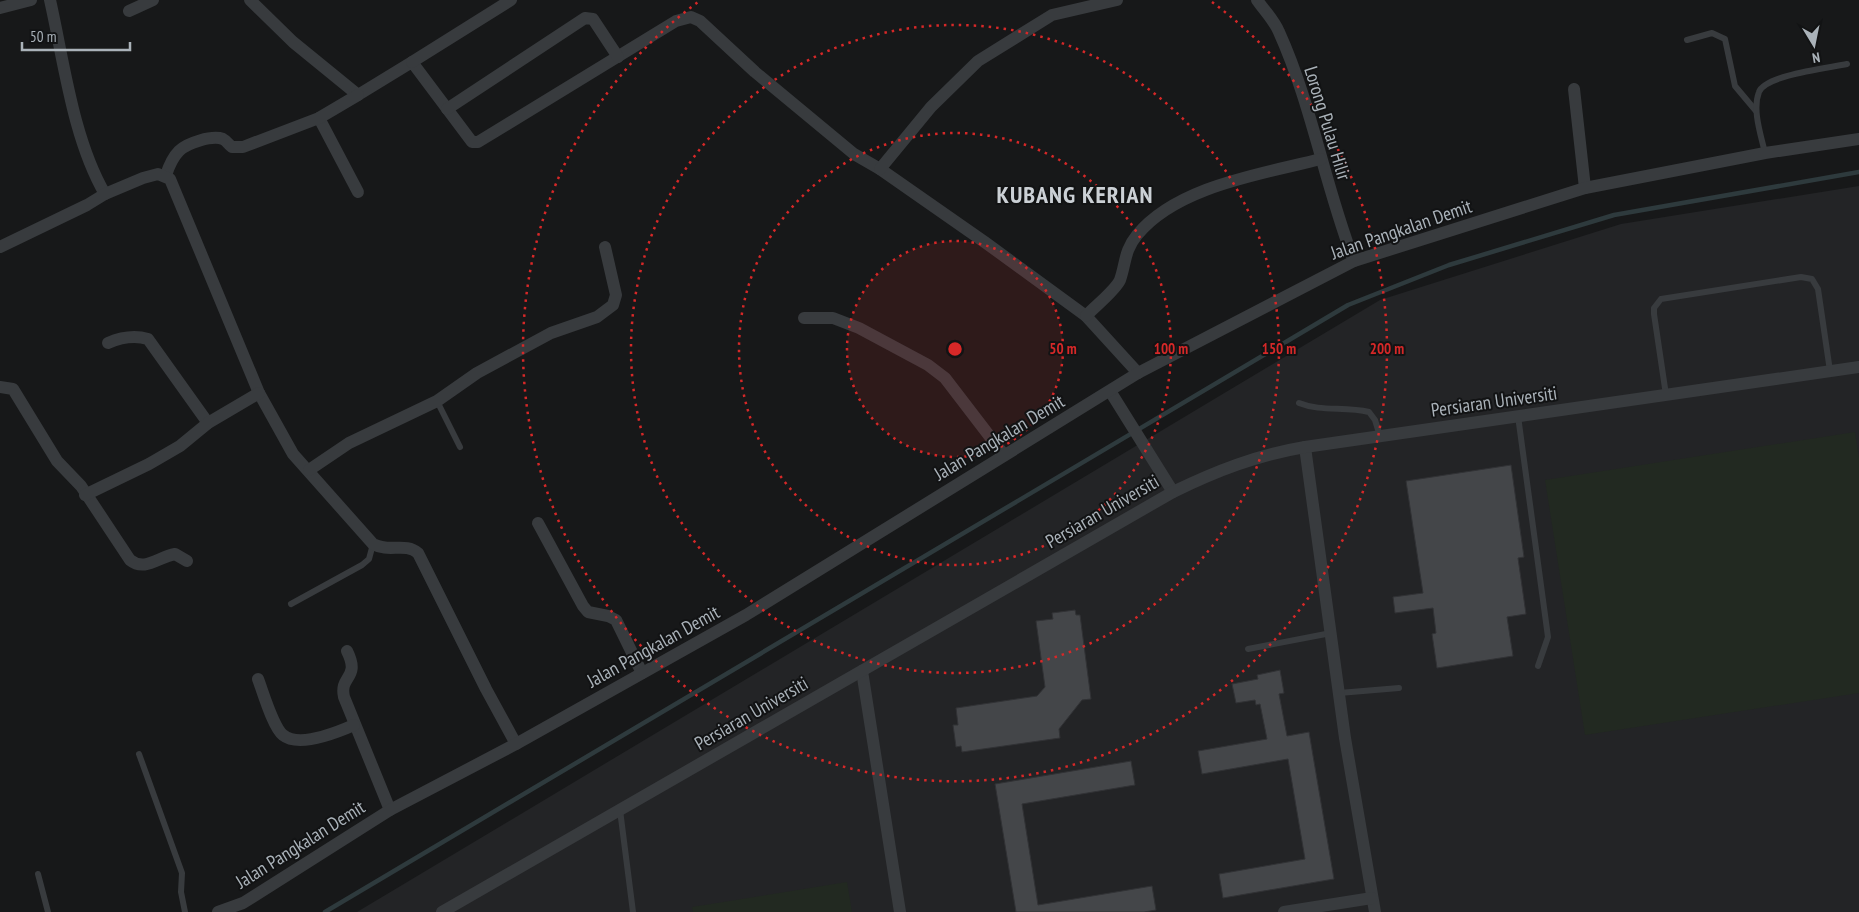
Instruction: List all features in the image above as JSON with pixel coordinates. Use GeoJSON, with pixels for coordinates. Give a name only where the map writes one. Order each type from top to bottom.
{"type":"FeatureCollection","features":[{"type":"Feature","properties":{"kind":"street"},"geometry":{"type":"LineString","coordinates":[[0,8],[31,0]]}},
{"type":"Feature","properties":{"kind":"street"},"geometry":{"type":"LineString","coordinates":[[50,0],[75,115],[95,178],[105,194]]}},
{"type":"Feature","properties":{"kind":"street"},"geometry":{"type":"LineString","coordinates":[[129,11],[153,0]]}},
{"type":"Feature","properties":{"kind":"street"},"geometry":{"type":"LineString","coordinates":[[250,0],[293,42],[358,94]]}},
{"type":"Feature","properties":{"kind":"street"},"geometry":{"type":"LineString","coordinates":[[166,176],[170,162],[180,150],[200,141],[217,138],[225,140],[232,147],[243,147],[319,118],[511,0]]}},
{"type":"Feature","properties":{"kind":"street"},"geometry":{"type":"LineString","coordinates":[[880,169],[931,107],[978,61],[1052,15],[1117,0]]}},
{"type":"Feature","properties":{"kind":"street","name":"Lorong Pulau Hilir"},"geometry":{"type":"LineString","coordinates":[[1257,0],[1278,30],[1308,112],[1338,218],[1354,261]]}},
{"type":"Feature","properties":{"kind":"street"},"geometry":{"type":"LineString","coordinates":[[412,62],[472,142],[478,142],[676,21],[691,17],[700,21],[756,72],[854,154],[880,169],[1086,316],[1138,373]]}},
{"type":"Feature","properties":{"kind":"street"},"geometry":{"type":"LineString","coordinates":[[447,109],[585,18],[592,19],[618,57]]}},
{"type":"Feature","properties":{"kind":"street"},"geometry":{"type":"LineString","coordinates":[[1574,89],[1585,188]]}},
{"type":"Feature","properties":{"kind":"street"},"geometry":{"type":"LineString","coordinates":[[319,118],[358,192]]}},
{"type":"Feature","properties":{"kind":"street","name":"Jalan Pangkalan Demit"},"geometry":{"type":"LineString","coordinates":[[218,912],[243,903],[390,810],[516,744],[746,615],[1138,373],[1354,261],[1585,188],[1765,154],[1859,139]]}},
{"type":"Feature","properties":{"kind":"street"},"geometry":{"type":"LineString","coordinates":[[1086,316],[1119,281],[1125,252],[1137,235],[1156,215],[1196,193],[1321,159]]}},
{"type":"Feature","properties":{"kind":"street"},"geometry":{"type":"LineString","coordinates":[[0,247],[87,206],[105,194],[143,178],[158,174],[170,179],[193,230],[258,393],[293,454],[373,544],[389,550],[409,547],[418,553],[486,689],[516,744]]}},
{"type":"Feature","properties":{"kind":"street"},"geometry":{"type":"LineString","coordinates":[[309,470],[349,443],[436,401],[478,373],[551,333],[597,317],[612,305],[616,295],[616,286],[605,247]]}},
{"type":"Feature","properties":{"kind":"street"},"geometry":{"type":"LineString","coordinates":[[804,318],[821,317],[842,321],[859,328],[928,365],[945,378],[1004,455]]}},
{"type":"Feature","properties":{"kind":"street"},"geometry":{"type":"LineString","coordinates":[[108,343],[122,338],[138,336],[148,339],[208,423]]}},
{"type":"Feature","properties":{"kind":"street","name":"Persiaran Universiti"},"geometry":{"type":"LineString","coordinates":[[442,912],[1173,492],[1233,465],[1262,456],[1305,447],[1859,367]]}},
{"type":"Feature","properties":{"kind":"street"},"geometry":{"type":"LineString","coordinates":[[0,387],[14,389],[57,460],[81,486],[130,560],[137,566],[144,566],[175,554],[187,562]]}},
{"type":"Feature","properties":{"kind":"street"},"geometry":{"type":"LineString","coordinates":[[1110,391],[1173,492]]}},
{"type":"Feature","properties":{"kind":"street"},"geometry":{"type":"LineString","coordinates":[[85,494],[149,464],[180,446],[208,423],[258,393]]}},
{"type":"Feature","properties":{"kind":"street"},"geometry":{"type":"LineString","coordinates":[[1305,447],[1339,693],[1375,912]]}},
{"type":"Feature","properties":{"kind":"street"},"geometry":{"type":"LineString","coordinates":[[538,523],[583,606],[588,612],[608,616],[616,620],[642,673]]}},
{"type":"Feature","properties":{"kind":"street"},"geometry":{"type":"LineString","coordinates":[[347,651],[353,665],[353,671],[343,686],[342,692],[390,810]]}},
{"type":"Feature","properties":{"kind":"street"},"geometry":{"type":"LineString","coordinates":[[862,671],[900,912]]}},
{"type":"Feature","properties":{"kind":"street"},"geometry":{"type":"LineString","coordinates":[[258,679],[279,730],[285,737],[302,740],[329,736],[354,725]]}},
{"type":"Feature","properties":{"kind":"street"},"geometry":{"type":"LineString","coordinates":[[1284,912],[1372,898]]}},
{"type":"Feature","properties":{"kind":"lane"},"geometry":{"type":"LineString","coordinates":[[1687,40],[1712,33],[1725,39],[1735,86],[1756,111]]}},
{"type":"Feature","properties":{"kind":"lane"},"geometry":{"type":"LineString","coordinates":[[1765,154],[1756,111],[1758,92],[1763,85],[1795,74],[1847,64]]}},
{"type":"Feature","properties":{"kind":"lane"},"geometry":{"type":"LineString","coordinates":[[1666,395],[1654,314],[1656,303],[1666,297],[1801,277],[1812,279],[1818,289],[1830,371]]}},
{"type":"Feature","properties":{"kind":"lane"},"geometry":{"type":"LineString","coordinates":[[436,401],[460,447]]}},
{"type":"Feature","properties":{"kind":"lane"},"geometry":{"type":"LineString","coordinates":[[1299,402],[1310,407],[1344,407],[1369,412],[1373,414],[1380,436]]}},
{"type":"Feature","properties":{"kind":"lane"},"geometry":{"type":"LineString","coordinates":[[1518,416],[1548,637],[1538,666]]}},
{"type":"Feature","properties":{"kind":"lane"},"geometry":{"type":"LineString","coordinates":[[291,604],[362,565],[368,559],[373,544]]}},
{"type":"Feature","properties":{"kind":"lane"},"geometry":{"type":"LineString","coordinates":[[1248,649],[1330,633]]}},
{"type":"Feature","properties":{"kind":"lane"},"geometry":{"type":"LineString","coordinates":[[1339,693],[1399,688]]}},
{"type":"Feature","properties":{"kind":"lane"},"geometry":{"type":"LineString","coordinates":[[139,754],[182,873],[180,892],[185,912]]}},
{"type":"Feature","properties":{"kind":"lane"},"geometry":{"type":"LineString","coordinates":[[620,810],[633,912]]}},
{"type":"Feature","properties":{"kind":"lane"},"geometry":{"type":"LineString","coordinates":[[38,874],[48,912]]}},
{"type":"Feature","properties":{"kind":"shaded area"},"geometry":{"type":"Polygon","coordinates":[[[1859,186],[1859,912],[357,912],[1380,300],[1621,224],[1859,186]]]}},
{"type":"Feature","properties":{"kind":"shaded area"},"geometry":{"type":"Polygon","coordinates":[[[1855,432],[1859,458],[1859,693],[1585,735],[1545,480],[1855,432]]]}},
{"type":"Feature","properties":{"kind":"shaded area"},"geometry":{"type":"Polygon","coordinates":[[[847,882],[852,912],[693,912],[692,907],[847,882]]]}},
{"type":"Feature","properties":{"kind":"building"},"geometry":{"type":"Polygon","coordinates":[[[1511,465],[1524,557],[1518,558],[1526,614],[1507,617],[1513,656],[1437,668],[1432,634],[1436,633],[1433,608],[1395,613],[1393,597],[1423,593],[1406,481],[1511,465]]]}},
{"type":"Feature","properties":{"kind":"building"},"geometry":{"type":"Polygon","coordinates":[[[1075,610],[1076,615],[1080,615],[1091,699],[1082,700],[1059,729],[1060,738],[962,752],[961,746],[956,747],[953,725],[958,725],[956,708],[1037,696],[1045,687],[1036,621],[1053,619],[1052,613],[1075,610]]]}},
{"type":"Feature","properties":{"kind":"building"},"geometry":{"type":"Polygon","coordinates":[[[1280,670],[1284,693],[1279,694],[1287,736],[1309,732],[1334,879],[1223,898],[1219,874],[1305,859],[1288,759],[1202,774],[1198,751],[1267,739],[1260,704],[1256,705],[1255,700],[1236,703],[1232,684],[1258,679],[1257,675],[1280,670]]]}},
{"type":"Feature","properties":{"kind":"building"},"geometry":{"type":"Polygon","coordinates":[[[1131,761],[1135,785],[1022,804],[1038,905],[1152,886],[1156,910],[1144,912],[1016,912],[995,784],[1131,761]]]}},
{"type":"Feature","properties":{"kind":"waterway"},"geometry":{"type":"LineString","coordinates":[[325,912],[1348,305],[1449,265],[1614,215],[1859,172]]}},
{"type":"Feature","properties":{"kind":"district","name":"KUBANG KERIAN"},"geometry":{"type":"Point","coordinates":[1075,194]}}]}
